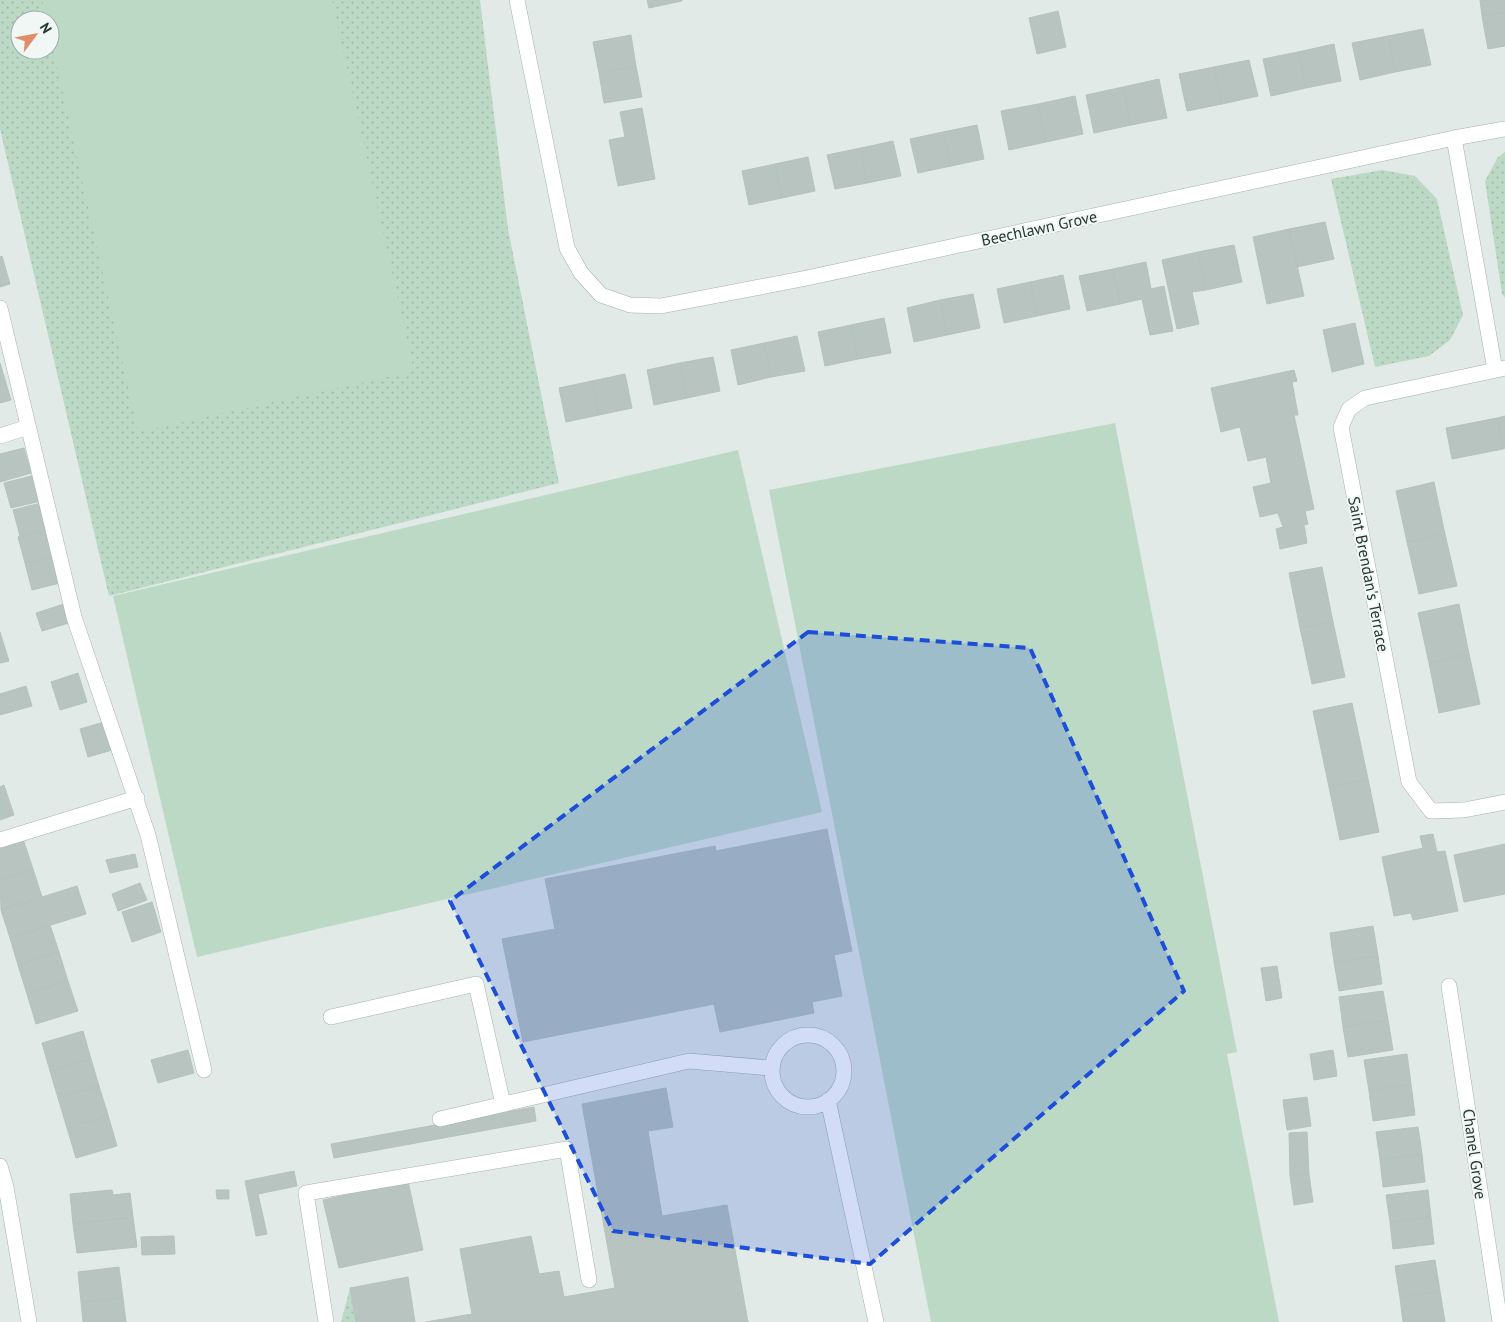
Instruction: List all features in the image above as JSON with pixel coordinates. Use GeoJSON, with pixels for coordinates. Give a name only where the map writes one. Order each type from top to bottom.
{"type":"FeatureCollection","features":[{"type":"Feature","properties":{"kind":"street","name":"Beechlawn Grove"},"geometry":{"type":"LineString","coordinates":[[518,0],[567,248],[581,273],[601,295],[630,306],[661,306],[807,278],[1454,138],[1505,129]]}},
{"type":"Feature","properties":{"kind":"street","name":"Saint Brendan's Terrace"},"geometry":{"type":"LineString","coordinates":[[1454,138],[1500,369],[1365,398],[1349,409],[1341,427],[1409,782],[1431,811],[1464,810],[1505,802]]}},
{"type":"Feature","properties":{"kind":"street"},"geometry":{"type":"LineString","coordinates":[[0,308],[74,617],[148,835],[204,1070]]}},
{"type":"Feature","properties":{"kind":"street"},"geometry":{"type":"LineString","coordinates":[[0,436],[28,427]]}},
{"type":"Feature","properties":{"kind":"street"},"geometry":{"type":"LineString","coordinates":[[0,840],[137,798]]}},
{"type":"Feature","properties":{"kind":"street"},"geometry":{"type":"LineString","coordinates":[[331,1017],[476,984],[503,1104]]}},
{"type":"Feature","properties":{"kind":"street","name":"Chanel Grove"},"geometry":{"type":"LineString","coordinates":[[1449,986],[1500,1322]]}},
{"type":"Feature","properties":{"kind":"street"},"geometry":{"type":"LineString","coordinates":[[802,1035],[814,1035],[825,1039],[835,1047],[841,1057],[844,1069],[842,1081],[837,1092],[828,1100],[818,1106],[806,1107],[795,1105],[785,1099],[777,1090],[772,1080],[771,1068],[774,1056],[781,1046],[790,1039],[802,1035]]}},
{"type":"Feature","properties":{"kind":"street"},"geometry":{"type":"LineString","coordinates":[[440,1119],[689,1061],[771,1068]]}},
{"type":"Feature","properties":{"kind":"street"},"geometry":{"type":"LineString","coordinates":[[828,1100],[876,1322]]}},
{"type":"Feature","properties":{"kind":"street"},"geometry":{"type":"LineString","coordinates":[[326,1322],[306,1193],[567,1149],[589,1280]]}},
{"type":"Feature","properties":{"kind":"street"},"geometry":{"type":"LineString","coordinates":[[0,1166],[6,1187],[29,1322]]}},
{"type":"Feature","properties":{"kind":"highlighted area"},"geometry":{"type":"Polygon","coordinates":[[[808,632],[1030,648],[1184,991],[870,1264],[613,1231],[450,901],[808,632]]]}},
{"type":"Feature","properties":{"kind":"green space"},"geometry":{"type":"Polygon","coordinates":[[[0,0],[480,0],[508,229],[559,483],[109,596],[0,129],[0,0]]]}},
{"type":"Feature","properties":{"kind":"green space"},"geometry":{"type":"Polygon","coordinates":[[[42,0],[332,0],[414,371],[138,432],[56,60],[60,60],[60,10],[44,10],[42,0]]]}},
{"type":"Feature","properties":{"kind":"green space"},"geometry":{"type":"Polygon","coordinates":[[[1505,152],[1505,298],[1502,294],[1485,181],[1498,157],[1505,152]]]}},
{"type":"Feature","properties":{"kind":"green space"},"geometry":{"type":"Polygon","coordinates":[[[1382,170],[1415,176],[1437,199],[1463,315],[1450,340],[1429,356],[1375,367],[1331,179],[1382,170]]]}},
{"type":"Feature","properties":{"kind":"green space"},"geometry":{"type":"Polygon","coordinates":[[[1115,423],[1237,1052],[1227,1054],[1279,1322],[931,1322],[769,490],[1115,423]]]}},
{"type":"Feature","properties":{"kind":"green space"},"geometry":{"type":"Polygon","coordinates":[[[738,450],[822,812],[197,957],[113,596],[738,450]]]}},
{"type":"Feature","properties":{"kind":"green space"},"geometry":{"type":"Polygon","coordinates":[[[350,1288],[356,1322],[341,1322],[350,1288]]]}},
{"type":"Feature","properties":{"kind":"building"},"geometry":{"type":"Polygon","coordinates":[[[647,0],[682,0],[682,1],[649,8],[647,0]]]}},
{"type":"Feature","properties":{"kind":"building"},"geometry":{"type":"Polygon","coordinates":[[[1480,0],[1505,0],[1505,12],[1482,16],[1480,0]]]}},
{"type":"Feature","properties":{"kind":"building"},"geometry":{"type":"Polygon","coordinates":[[[1058,11],[1066,47],[1037,54],[1029,18],[1058,11]]]}},
{"type":"Feature","properties":{"kind":"building"},"geometry":{"type":"Polygon","coordinates":[[[1505,12],[1505,46],[1488,49],[1482,16],[1505,12]]]}},
{"type":"Feature","properties":{"kind":"building"},"geometry":{"type":"Polygon","coordinates":[[[1423,29],[1431,65],[1395,72],[1388,36],[1423,29]]]}},
{"type":"Feature","properties":{"kind":"building"},"geometry":{"type":"Polygon","coordinates":[[[631,35],[636,66],[599,73],[593,42],[631,35]]]}},
{"type":"Feature","properties":{"kind":"building"},"geometry":{"type":"Polygon","coordinates":[[[1388,36],[1395,72],[1360,80],[1352,43],[1388,36]]]}},
{"type":"Feature","properties":{"kind":"building"},"geometry":{"type":"Polygon","coordinates":[[[1334,44],[1341,81],[1306,88],[1298,52],[1334,44]]]}},
{"type":"Feature","properties":{"kind":"building"},"geometry":{"type":"Polygon","coordinates":[[[1298,52],[1306,88],[1271,96],[1263,59],[1298,52]]]}},
{"type":"Feature","properties":{"kind":"building"},"geometry":{"type":"Polygon","coordinates":[[[1249,60],[1258,96],[1222,104],[1214,67],[1249,60]]]}},
{"type":"Feature","properties":{"kind":"building"},"geometry":{"type":"Polygon","coordinates":[[[636,66],[642,97],[604,103],[599,73],[636,66]]]}},
{"type":"Feature","properties":{"kind":"building"},"geometry":{"type":"Polygon","coordinates":[[[1214,67],[1222,104],[1187,111],[1179,74],[1214,67]]]}},
{"type":"Feature","properties":{"kind":"building"},"geometry":{"type":"Polygon","coordinates":[[[1159,79],[1167,118],[1131,125],[1123,87],[1159,79]]]}},
{"type":"Feature","properties":{"kind":"building"},"geometry":{"type":"Polygon","coordinates":[[[1123,87],[1131,125],[1094,133],[1086,95],[1123,87]]]}},
{"type":"Feature","properties":{"kind":"building"},"geometry":{"type":"Polygon","coordinates":[[[1075,96],[1083,134],[1046,142],[1038,104],[1075,96]]]}},
{"type":"Feature","properties":{"kind":"building"},"geometry":{"type":"Polygon","coordinates":[[[1038,104],[1046,142],[1009,150],[1001,111],[1038,104]]]}},
{"type":"Feature","properties":{"kind":"building"},"geometry":{"type":"Polygon","coordinates":[[[642,108],[655,179],[618,186],[609,140],[625,137],[620,112],[642,108]]]}},
{"type":"Feature","properties":{"kind":"building"},"geometry":{"type":"Polygon","coordinates":[[[977,125],[984,159],[951,166],[943,132],[977,125]]]}},
{"type":"Feature","properties":{"kind":"building"},"geometry":{"type":"Polygon","coordinates":[[[943,132],[951,166],[918,173],[910,139],[943,132]]]}},
{"type":"Feature","properties":{"kind":"building"},"geometry":{"type":"Polygon","coordinates":[[[893,141],[901,176],[867,183],[861,148],[893,141]]]}},
{"type":"Feature","properties":{"kind":"building"},"geometry":{"type":"Polygon","coordinates":[[[861,148],[867,183],[835,189],[827,155],[861,148]]]}},
{"type":"Feature","properties":{"kind":"building"},"geometry":{"type":"Polygon","coordinates":[[[808,157],[815,191],[782,198],[775,164],[808,157]]]}},
{"type":"Feature","properties":{"kind":"building"},"geometry":{"type":"Polygon","coordinates":[[[775,164],[782,198],[749,205],[742,171],[775,164]]]}},
{"type":"Feature","properties":{"kind":"building"},"geometry":{"type":"Polygon","coordinates":[[[1325,222],[1334,259],[1297,267],[1289,229],[1325,222]]]}},
{"type":"Feature","properties":{"kind":"building"},"geometry":{"type":"Polygon","coordinates":[[[1289,229],[1304,296],[1267,304],[1253,237],[1289,229]]]}},
{"type":"Feature","properties":{"kind":"building"},"geometry":{"type":"Polygon","coordinates":[[[1234,245],[1242,282],[1206,290],[1198,252],[1234,245]]]}},
{"type":"Feature","properties":{"kind":"building"},"geometry":{"type":"Polygon","coordinates":[[[1198,252],[1206,290],[1192,292],[1199,324],[1177,329],[1162,260],[1198,252]]]}},
{"type":"Feature","properties":{"kind":"building"},"geometry":{"type":"Polygon","coordinates":[[[2,256],[10,284],[0,287],[0,257],[2,256]]]}},
{"type":"Feature","properties":{"kind":"building"},"geometry":{"type":"Polygon","coordinates":[[[1146,262],[1151,289],[1164,286],[1173,331],[1150,335],[1142,299],[1120,304],[1113,269],[1146,262]]]}},
{"type":"Feature","properties":{"kind":"building"},"geometry":{"type":"Polygon","coordinates":[[[1113,269],[1120,304],[1087,311],[1079,276],[1113,269]]]}},
{"type":"Feature","properties":{"kind":"building"},"geometry":{"type":"Polygon","coordinates":[[[1063,275],[1070,309],[1037,316],[1030,282],[1063,275]]]}},
{"type":"Feature","properties":{"kind":"building"},"geometry":{"type":"Polygon","coordinates":[[[1030,282],[1037,316],[1004,323],[997,289],[1030,282]]]}},
{"type":"Feature","properties":{"kind":"building"},"geometry":{"type":"Polygon","coordinates":[[[973,294],[980,328],[947,335],[940,300],[973,294]]]}},
{"type":"Feature","properties":{"kind":"building"},"geometry":{"type":"Polygon","coordinates":[[[940,300],[947,335],[914,342],[907,308],[940,300]]]}},
{"type":"Feature","properties":{"kind":"building"},"geometry":{"type":"Polygon","coordinates":[[[884,318],[891,353],[858,359],[851,325],[884,318]]]}},
{"type":"Feature","properties":{"kind":"building"},"geometry":{"type":"Polygon","coordinates":[[[1355,323],[1364,364],[1332,372],[1323,330],[1355,323]]]}},
{"type":"Feature","properties":{"kind":"building"},"geometry":{"type":"Polygon","coordinates":[[[851,325],[858,359],[825,366],[818,332],[851,325]]]}},
{"type":"Feature","properties":{"kind":"building"},"geometry":{"type":"Polygon","coordinates":[[[797,336],[805,371],[771,377],[764,343],[797,336]]]}},
{"type":"Feature","properties":{"kind":"building"},"geometry":{"type":"Polygon","coordinates":[[[764,343],[771,377],[738,385],[731,350],[764,343]]]}},
{"type":"Feature","properties":{"kind":"building"},"geometry":{"type":"Polygon","coordinates":[[[713,357],[720,391],[687,398],[680,363],[713,357]]]}},
{"type":"Feature","properties":{"kind":"building"},"geometry":{"type":"Polygon","coordinates":[[[0,363],[11,400],[0,403],[0,363]]]}},
{"type":"Feature","properties":{"kind":"building"},"geometry":{"type":"Polygon","coordinates":[[[680,363],[687,398],[654,405],[647,370],[680,363]]]}},
{"type":"Feature","properties":{"kind":"building"},"geometry":{"type":"Polygon","coordinates":[[[1294,370],[1297,381],[1292,382],[1298,415],[1294,415],[1314,509],[1305,511],[1308,524],[1304,525],[1307,543],[1280,549],[1276,529],[1283,527],[1278,513],[1260,517],[1253,487],[1271,483],[1266,457],[1248,461],[1240,427],[1221,432],[1211,388],[1294,370]]]}},
{"type":"Feature","properties":{"kind":"building"},"geometry":{"type":"Polygon","coordinates":[[[625,374],[632,408],[599,415],[592,381],[625,374]]]}},
{"type":"Feature","properties":{"kind":"building"},"geometry":{"type":"Polygon","coordinates":[[[592,381],[599,415],[566,422],[559,388],[592,381]]]}},
{"type":"Feature","properties":{"kind":"building"},"geometry":{"type":"Polygon","coordinates":[[[1505,416],[1505,448],[1503,449],[1497,418],[1505,416]]]}},
{"type":"Feature","properties":{"kind":"building"},"geometry":{"type":"Polygon","coordinates":[[[1497,418],[1503,449],[1452,459],[1446,428],[1497,418]]]}},
{"type":"Feature","properties":{"kind":"building"},"geometry":{"type":"Polygon","coordinates":[[[24,448],[31,473],[0,482],[0,454],[24,448]]]}},
{"type":"Feature","properties":{"kind":"building"},"geometry":{"type":"Polygon","coordinates":[[[35,475],[41,501],[11,508],[4,483],[35,475]]]}},
{"type":"Feature","properties":{"kind":"building"},"geometry":{"type":"Polygon","coordinates":[[[1434,482],[1445,534],[1407,542],[1396,491],[1434,482]]]}},
{"type":"Feature","properties":{"kind":"building"},"geometry":{"type":"Polygon","coordinates":[[[41,503],[48,529],[20,536],[13,510],[41,503]]]}},
{"type":"Feature","properties":{"kind":"building"},"geometry":{"type":"Polygon","coordinates":[[[48,529],[55,555],[25,563],[18,537],[48,529]]]}},
{"type":"Feature","properties":{"kind":"building"},"geometry":{"type":"Polygon","coordinates":[[[1445,534],[1457,586],[1419,594],[1407,542],[1445,534]]]}},
{"type":"Feature","properties":{"kind":"building"},"geometry":{"type":"Polygon","coordinates":[[[53,556],[60,583],[32,590],[25,563],[53,556]]]}},
{"type":"Feature","properties":{"kind":"building"},"geometry":{"type":"Polygon","coordinates":[[[1322,567],[1333,622],[1300,628],[1289,573],[1322,567]]]}},
{"type":"Feature","properties":{"kind":"building"},"geometry":{"type":"Polygon","coordinates":[[[64,604],[69,623],[42,631],[36,613],[64,604]]]}},
{"type":"Feature","properties":{"kind":"building"},"geometry":{"type":"Polygon","coordinates":[[[1459,604],[1469,654],[1429,663],[1418,613],[1459,604]]]}},
{"type":"Feature","properties":{"kind":"building"},"geometry":{"type":"Polygon","coordinates":[[[1333,622],[1345,677],[1312,684],[1300,628],[1333,622]]]}},
{"type":"Feature","properties":{"kind":"building"},"geometry":{"type":"Polygon","coordinates":[[[0,632],[9,661],[0,663],[0,632]]]}},
{"type":"Feature","properties":{"kind":"building"},"geometry":{"type":"Polygon","coordinates":[[[1469,654],[1480,704],[1439,713],[1429,663],[1469,654]]]}},
{"type":"Feature","properties":{"kind":"building"},"geometry":{"type":"Polygon","coordinates":[[[78,673],[87,702],[60,710],[51,682],[78,673]]]}},
{"type":"Feature","properties":{"kind":"building"},"geometry":{"type":"Polygon","coordinates":[[[26,686],[32,706],[0,715],[0,694],[26,686]]]}},
{"type":"Feature","properties":{"kind":"building"},"geometry":{"type":"Polygon","coordinates":[[[1352,703],[1368,779],[1329,787],[1313,711],[1352,703]]]}},
{"type":"Feature","properties":{"kind":"building"},"geometry":{"type":"Polygon","coordinates":[[[104,722],[112,750],[88,757],[80,729],[104,722]]]}},
{"type":"Feature","properties":{"kind":"building"},"geometry":{"type":"Polygon","coordinates":[[[1368,779],[1379,832],[1340,840],[1329,787],[1368,779]]]}},
{"type":"Feature","properties":{"kind":"building"},"geometry":{"type":"Polygon","coordinates":[[[4,785],[14,815],[0,820],[0,787],[4,785]]]}},
{"type":"Feature","properties":{"kind":"building"},"geometry":{"type":"Polygon","coordinates":[[[827,829],[852,951],[834,955],[842,996],[812,1002],[814,1013],[720,1032],[714,1004],[523,1042],[502,939],[555,929],[545,879],[715,846],[716,851],[827,829]]]}},
{"type":"Feature","properties":{"kind":"building"},"geometry":{"type":"Polygon","coordinates":[[[1433,834],[1437,852],[1445,851],[1458,911],[1413,920],[1411,913],[1394,916],[1382,857],[1423,848],[1420,836],[1433,834]]]}},
{"type":"Feature","properties":{"kind":"building"},"geometry":{"type":"Polygon","coordinates":[[[23,839],[33,869],[0,879],[0,846],[23,839]]]}},
{"type":"Feature","properties":{"kind":"building"},"geometry":{"type":"Polygon","coordinates":[[[1505,844],[1505,894],[1464,902],[1454,855],[1505,844]]]}},
{"type":"Feature","properties":{"kind":"building"},"geometry":{"type":"Polygon","coordinates":[[[135,854],[138,867],[110,873],[106,860],[135,854]]]}},
{"type":"Feature","properties":{"kind":"building"},"geometry":{"type":"Polygon","coordinates":[[[33,869],[42,897],[1,910],[0,879],[33,869]]]}},
{"type":"Feature","properties":{"kind":"building"},"geometry":{"type":"Polygon","coordinates":[[[140,883],[147,900],[118,911],[112,894],[140,883]]]}},
{"type":"Feature","properties":{"kind":"building"},"geometry":{"type":"Polygon","coordinates":[[[77,886],[86,914],[10,938],[1,910],[77,886]]]}},
{"type":"Feature","properties":{"kind":"building"},"geometry":{"type":"Polygon","coordinates":[[[152,902],[161,932],[132,942],[122,912],[152,902]]]}},
{"type":"Feature","properties":{"kind":"building"},"geometry":{"type":"Polygon","coordinates":[[[50,925],[59,952],[18,965],[10,938],[50,925]]]}},
{"type":"Feature","properties":{"kind":"building"},"geometry":{"type":"Polygon","coordinates":[[[1373,926],[1378,956],[1334,962],[1330,933],[1373,926]]]}},
{"type":"Feature","properties":{"kind":"building"},"geometry":{"type":"Polygon","coordinates":[[[59,952],[68,981],[27,994],[18,965],[59,952]]]}},
{"type":"Feature","properties":{"kind":"building"},"geometry":{"type":"Polygon","coordinates":[[[1378,956],[1382,984],[1339,991],[1334,962],[1378,956]]]}},
{"type":"Feature","properties":{"kind":"building"},"geometry":{"type":"Polygon","coordinates":[[[1277,966],[1282,998],[1266,1001],[1261,968],[1277,966]]]}},
{"type":"Feature","properties":{"kind":"building"},"geometry":{"type":"Polygon","coordinates":[[[68,981],[78,1011],[36,1024],[27,994],[68,981]]]}},
{"type":"Feature","properties":{"kind":"building"},"geometry":{"type":"Polygon","coordinates":[[[1383,991],[1388,1020],[1343,1027],[1339,997],[1383,991]]]}},
{"type":"Feature","properties":{"kind":"building"},"geometry":{"type":"Polygon","coordinates":[[[1388,1020],[1393,1050],[1348,1057],[1343,1027],[1388,1020]]]}},
{"type":"Feature","properties":{"kind":"building"},"geometry":{"type":"Polygon","coordinates":[[[83,1031],[91,1059],[50,1071],[42,1043],[83,1031]]]}},
{"type":"Feature","properties":{"kind":"building"},"geometry":{"type":"Polygon","coordinates":[[[188,1050],[194,1073],[158,1083],[151,1060],[188,1050]]]}},
{"type":"Feature","properties":{"kind":"building"},"geometry":{"type":"Polygon","coordinates":[[[1333,1050],[1337,1076],[1314,1080],[1310,1054],[1333,1050]]]}},
{"type":"Feature","properties":{"kind":"building"},"geometry":{"type":"Polygon","coordinates":[[[1407,1054],[1411,1084],[1369,1091],[1364,1060],[1407,1054]]]}},
{"type":"Feature","properties":{"kind":"building"},"geometry":{"type":"Polygon","coordinates":[[[91,1059],[99,1086],[58,1098],[50,1071],[91,1059]]]}},
{"type":"Feature","properties":{"kind":"building"},"geometry":{"type":"Polygon","coordinates":[[[1411,1084],[1415,1115],[1373,1121],[1369,1091],[1411,1084]]]}},
{"type":"Feature","properties":{"kind":"building"},"geometry":{"type":"Polygon","coordinates":[[[99,1086],[108,1115],[67,1128],[58,1098],[99,1086]]]}},
{"type":"Feature","properties":{"kind":"building"},"geometry":{"type":"Polygon","coordinates":[[[666,1088],[673,1127],[648,1131],[662,1216],[727,1205],[748,1322],[426,1322],[472,1314],[460,1249],[531,1236],[539,1274],[559,1271],[564,1297],[615,1288],[582,1104],[666,1088]]]}},
{"type":"Feature","properties":{"kind":"building"},"geometry":{"type":"Polygon","coordinates":[[[1307,1097],[1311,1126],[1287,1130],[1283,1100],[1307,1097]]]}},
{"type":"Feature","properties":{"kind":"building"},"geometry":{"type":"Polygon","coordinates":[[[534,1107],[536,1121],[334,1158],[331,1144],[534,1107]]]}},
{"type":"Feature","properties":{"kind":"building"},"geometry":{"type":"Polygon","coordinates":[[[108,1115],[117,1146],[76,1158],[67,1128],[108,1115]]]}},
{"type":"Feature","properties":{"kind":"building"},"geometry":{"type":"Polygon","coordinates":[[[1418,1127],[1422,1154],[1380,1160],[1376,1132],[1418,1127]]]}},
{"type":"Feature","properties":{"kind":"building"},"geometry":{"type":"Polygon","coordinates":[[[1307,1132],[1309,1174],[1290,1175],[1289,1133],[1307,1132]]]}},
{"type":"Feature","properties":{"kind":"building"},"geometry":{"type":"Polygon","coordinates":[[[1422,1154],[1425,1182],[1383,1187],[1380,1160],[1422,1154]]]}},
{"type":"Feature","properties":{"kind":"building"},"geometry":{"type":"Polygon","coordinates":[[[294,1171],[297,1186],[258,1194],[267,1234],[256,1236],[245,1181],[294,1171]]]}},
{"type":"Feature","properties":{"kind":"building"},"geometry":{"type":"Polygon","coordinates":[[[1309,1174],[1313,1202],[1294,1205],[1290,1175],[1309,1174]]]}},
{"type":"Feature","properties":{"kind":"building"},"geometry":{"type":"Polygon","coordinates":[[[408,1181],[423,1250],[339,1268],[323,1200],[408,1181]]]}},
{"type":"Feature","properties":{"kind":"building"},"geometry":{"type":"Polygon","coordinates":[[[112,1190],[113,1195],[130,1193],[133,1217],[73,1224],[70,1194],[112,1190]]]}},
{"type":"Feature","properties":{"kind":"building"},"geometry":{"type":"Polygon","coordinates":[[[216,1190],[229,1190],[229,1199],[217,1199],[216,1190]]]}},
{"type":"Feature","properties":{"kind":"building"},"geometry":{"type":"Polygon","coordinates":[[[1428,1190],[1431,1217],[1390,1222],[1386,1195],[1428,1190]]]}},
{"type":"Feature","properties":{"kind":"building"},"geometry":{"type":"Polygon","coordinates":[[[133,1217],[137,1247],[77,1253],[73,1224],[133,1217]]]}},
{"type":"Feature","properties":{"kind":"building"},"geometry":{"type":"Polygon","coordinates":[[[1431,1217],[1434,1244],[1393,1249],[1390,1222],[1431,1217]]]}},
{"type":"Feature","properties":{"kind":"building"},"geometry":{"type":"Polygon","coordinates":[[[174,1236],[175,1254],[142,1255],[141,1237],[174,1236]]]}},
{"type":"Feature","properties":{"kind":"building"},"geometry":{"type":"Polygon","coordinates":[[[1435,1260],[1440,1291],[1400,1298],[1395,1266],[1435,1260]]]}},
{"type":"Feature","properties":{"kind":"building"},"geometry":{"type":"Polygon","coordinates":[[[119,1267],[123,1298],[81,1302],[78,1272],[119,1267]]]}},
{"type":"Feature","properties":{"kind":"building"},"geometry":{"type":"Polygon","coordinates":[[[408,1277],[415,1322],[356,1322],[350,1288],[408,1277]]]}},
{"type":"Feature","properties":{"kind":"building"},"geometry":{"type":"Polygon","coordinates":[[[1440,1291],[1445,1322],[1403,1322],[1400,1298],[1440,1291]]]}},
{"type":"Feature","properties":{"kind":"building"},"geometry":{"type":"Polygon","coordinates":[[[123,1298],[126,1322],[83,1322],[81,1302],[123,1298]]]}}]}
